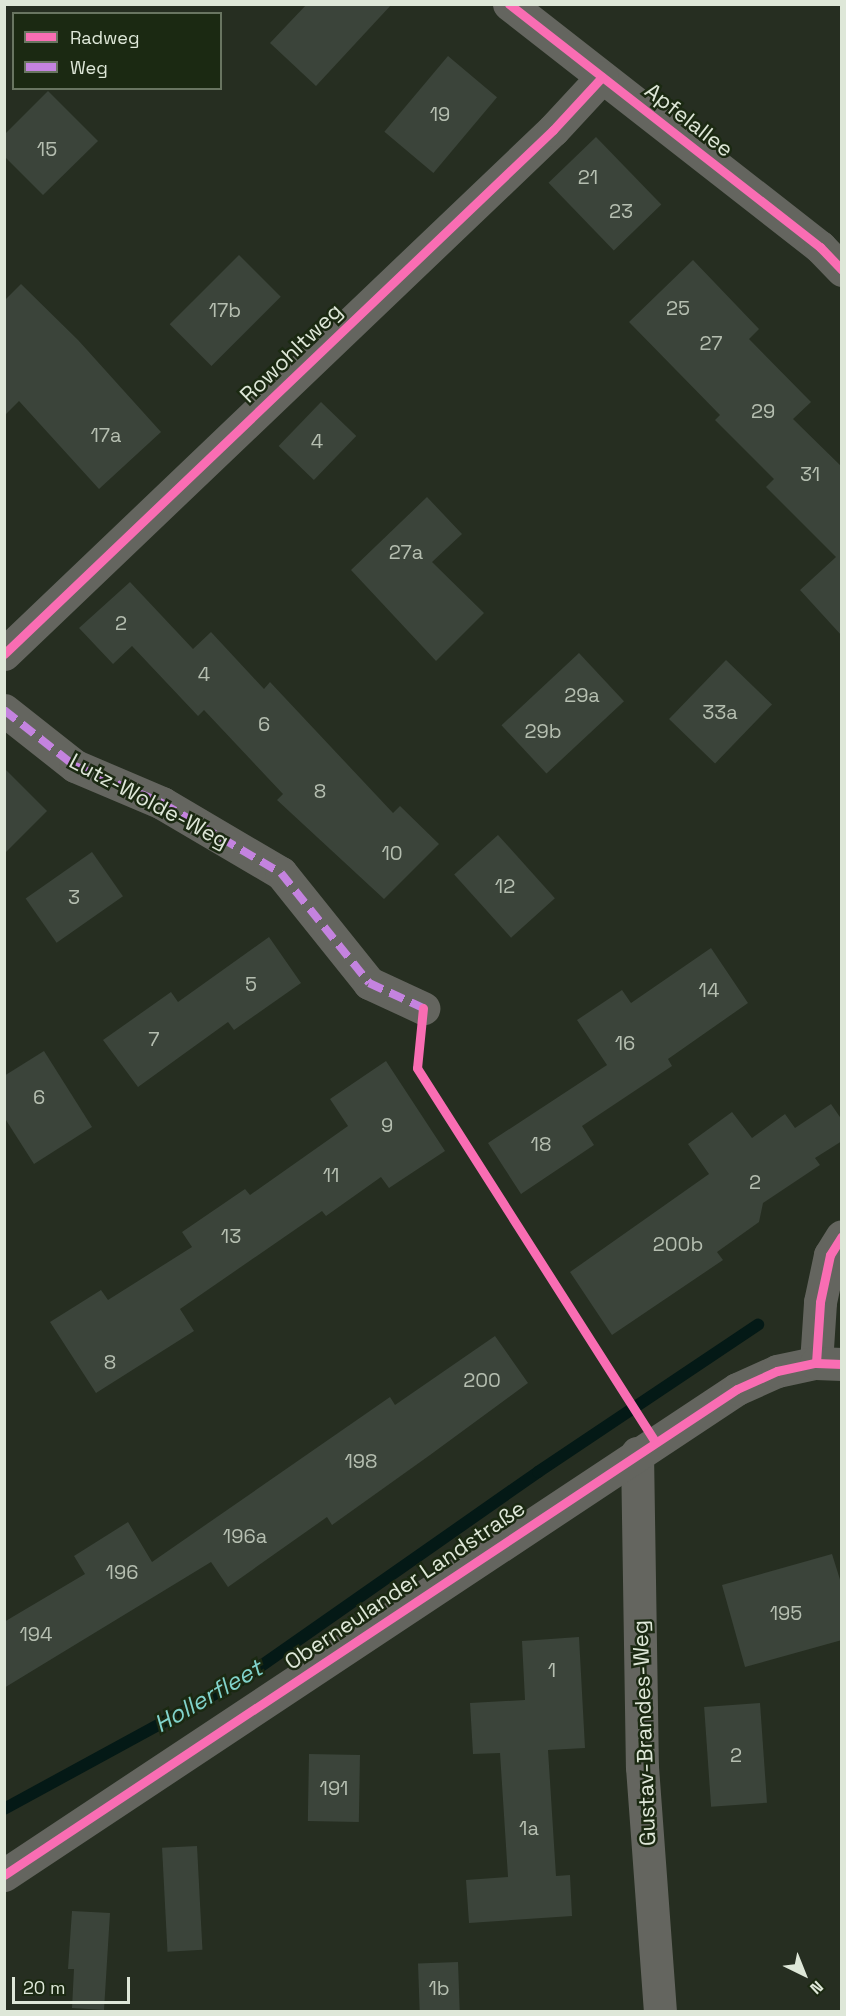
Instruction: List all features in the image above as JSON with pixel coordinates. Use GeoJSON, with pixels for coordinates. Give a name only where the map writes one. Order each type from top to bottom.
{"type":"FeatureCollection","features":[{"type":"Feature","properties":{"kind":"street","name":"Apfelallee"},"geometry":{"type":"LineString","coordinates":[[509,4],[820,247],[842,270]]}},
{"type":"Feature","properties":{"kind":"street","name":"Rowohltweg"},"geometry":{"type":"LineString","coordinates":[[4,654],[553,130],[602,77]]}},
{"type":"Feature","properties":{"kind":"street","name":"Lutz-Wolde-Weg"},"geometry":{"type":"LineString","coordinates":[[4,710],[75,766],[162,803],[281,873],[369,983],[423,1008]]}},
{"type":"Feature","properties":{"kind":"street"},"geometry":{"type":"LineString","coordinates":[[829,1363],[820,1302],[830,1255],[842,1236]]}},
{"type":"Feature","properties":{"kind":"street","name":"Oberneulander Landstraße"},"geometry":{"type":"LineString","coordinates":[[4,1875],[737,1389],[777,1371],[829,1363]]}},
{"type":"Feature","properties":{"kind":"street","name":"Gustav-Brandes-Weg"},"geometry":{"type":"LineString","coordinates":[[637,1454],[642,1767],[660,2012]]}},
{"type":"Feature","properties":{"kind":"building"},"geometry":{"type":"Polygon","coordinates":[[[307,4],[392,4],[316,86],[270,43],[307,4]]]}},
{"type":"Feature","properties":{"kind":"building"},"geometry":{"type":"Polygon","coordinates":[[[448,56],[497,97],[433,173],[384,132],[448,56]]]}},
{"type":"Feature","properties":{"kind":"building"},"geometry":{"type":"Polygon","coordinates":[[[48,91],[98,141],[43,195],[4,156],[4,135],[48,91]]]}},
{"type":"Feature","properties":{"kind":"building"},"geometry":{"type":"Polygon","coordinates":[[[596,137],[661,205],[614,250],[549,183],[596,137]]]}},
{"type":"Feature","properties":{"kind":"building"},"geometry":{"type":"Polygon","coordinates":[[[239,255],[281,297],[211,366],[170,324],[239,255]]]}},
{"type":"Feature","properties":{"kind":"building"},"geometry":{"type":"Polygon","coordinates":[[[693,260],[759,329],[749,339],[811,402],[793,419],[842,467],[842,636],[800,590],[836,557],[766,487],[774,479],[715,420],[720,415],[629,322],[693,260]]]}},
{"type":"Feature","properties":{"kind":"building"},"geometry":{"type":"Polygon","coordinates":[[[21,284],[78,340],[161,432],[99,489],[19,401],[4,416],[4,301],[21,284]]]}},
{"type":"Feature","properties":{"kind":"building"},"geometry":{"type":"Polygon","coordinates":[[[321,402],[356,436],[314,480],[279,446],[321,402]]]}},
{"type":"Feature","properties":{"kind":"building"},"geometry":{"type":"Polygon","coordinates":[[[427,497],[462,534],[432,562],[484,613],[436,661],[351,570],[427,497]]]}},
{"type":"Feature","properties":{"kind":"building"},"geometry":{"type":"Polygon","coordinates":[[[130,582],[193,649],[211,632],[264,689],[270,682],[393,813],[400,806],[439,844],[384,899],[277,800],[283,794],[204,710],[198,716],[132,646],[113,664],[79,628],[130,582]]]}},
{"type":"Feature","properties":{"kind":"building"},"geometry":{"type":"Polygon","coordinates":[[[579,653],[624,701],[546,774],[501,725],[579,653]]]}},
{"type":"Feature","properties":{"kind":"building"},"geometry":{"type":"Polygon","coordinates":[[[726,660],[772,704],[715,763],[669,719],[726,660]]]}},
{"type":"Feature","properties":{"kind":"building"},"geometry":{"type":"Polygon","coordinates":[[[4,768],[47,811],[4,854],[4,768]]]}},
{"type":"Feature","properties":{"kind":"building"},"geometry":{"type":"Polygon","coordinates":[[[498,835],[555,898],[511,938],[454,874],[498,835]]]}},
{"type":"Feature","properties":{"kind":"building"},"geometry":{"type":"Polygon","coordinates":[[[92,852],[123,896],[57,943],[26,898],[92,852]]]}},
{"type":"Feature","properties":{"kind":"building"},"geometry":{"type":"Polygon","coordinates":[[[269,937],[301,983],[234,1030],[228,1022],[138,1087],[103,1040],[171,992],[178,1002],[269,937]]]}},
{"type":"Feature","properties":{"kind":"building"},"geometry":{"type":"Polygon","coordinates":[[[711,948],[748,1003],[668,1059],[672,1066],[582,1126],[594,1145],[521,1194],[488,1143],[607,1065],[577,1020],[622,990],[631,1003],[711,948]]]}},
{"type":"Feature","properties":{"kind":"building"},"geometry":{"type":"Polygon","coordinates":[[[44,1051],[92,1127],[34,1164],[4,1117],[4,1076],[44,1051]]]}},
{"type":"Feature","properties":{"kind":"building"},"geometry":{"type":"Polygon","coordinates":[[[386,1061],[445,1151],[389,1188],[381,1177],[326,1216],[322,1211],[180,1309],[194,1331],[96,1393],[50,1322],[101,1290],[108,1300],[192,1247],[182,1232],[245,1189],[250,1195],[348,1126],[330,1099],[386,1061]]]}},
{"type":"Feature","properties":{"kind":"building"},"geometry":{"type":"Polygon","coordinates":[[[831,1104],[842,1120],[842,1141],[815,1158],[820,1165],[763,1203],[759,1222],[717,1252],[723,1260],[612,1335],[570,1272],[709,1174],[688,1144],[732,1112],[752,1138],[785,1114],[795,1128],[831,1104]]]}},
{"type":"Feature","properties":{"kind":"building"},"geometry":{"type":"Polygon","coordinates":[[[495,1336],[528,1383],[430,1455],[332,1525],[327,1517],[228,1587],[211,1562],[4,1688],[4,1622],[85,1574],[74,1556],[128,1522],[152,1562],[390,1397],[395,1405],[495,1336]]]}},
{"type":"Feature","properties":{"kind":"building"},"geometry":{"type":"Polygon","coordinates":[[[832,1554],[842,1586],[842,1640],[745,1667],[722,1585],[832,1554]]]}},
{"type":"Feature","properties":{"kind":"building"},"geometry":{"type":"Polygon","coordinates":[[[579,1637],[585,1748],[548,1750],[556,1876],[570,1875],[572,1916],[469,1923],[466,1880],[508,1877],[500,1753],[473,1754],[470,1703],[525,1700],[522,1641],[579,1637]]]}},
{"type":"Feature","properties":{"kind":"building"},"geometry":{"type":"Polygon","coordinates":[[[760,1703],[767,1803],[711,1807],[704,1707],[760,1703]]]}},
{"type":"Feature","properties":{"kind":"building"},"geometry":{"type":"Polygon","coordinates":[[[309,1754],[360,1755],[359,1822],[308,1821],[309,1754]]]}},
{"type":"Feature","properties":{"kind":"building"},"geometry":{"type":"Polygon","coordinates":[[[197,1846],[202,1950],[167,1952],[162,1848],[197,1846]]]}},
{"type":"Feature","properties":{"kind":"building"},"geometry":{"type":"Polygon","coordinates":[[[72,1911],[110,1913],[104,2010],[72,2008],[74,1969],[68,1969],[72,1911]]]}},
{"type":"Feature","properties":{"kind":"building"},"geometry":{"type":"Polygon","coordinates":[[[458,1962],[460,2012],[420,2012],[418,1963],[458,1962]]]}},
{"type":"Feature","properties":{"kind":"waterway","name":"Hollerfleet"},"geometry":{"type":"LineString","coordinates":[[4,1809],[241,1680],[538,1472],[758,1325]]}},
{"type":"Feature","properties":{"kind":"marked path"},"geometry":{"type":"LineString","coordinates":[[4,710],[75,766],[162,803],[281,873],[369,983],[423,1008]]}},
{"type":"Feature","properties":{"kind":"cycle path"},"geometry":{"type":"LineString","coordinates":[[509,4],[820,247],[842,270]]}},
{"type":"Feature","properties":{"kind":"cycle path"},"geometry":{"type":"LineString","coordinates":[[4,654],[553,130],[602,77]]}},
{"type":"Feature","properties":{"kind":"cycle path"},"geometry":{"type":"LineString","coordinates":[[423,1008],[417,1068],[655,1441]]}},
{"type":"Feature","properties":{"kind":"cycle path"},"geometry":{"type":"LineString","coordinates":[[816,1363],[820,1302],[830,1255],[842,1236]]}},
{"type":"Feature","properties":{"kind":"cycle path"},"geometry":{"type":"LineString","coordinates":[[4,1875],[737,1389],[777,1371],[816,1363],[842,1364]]}}]}
